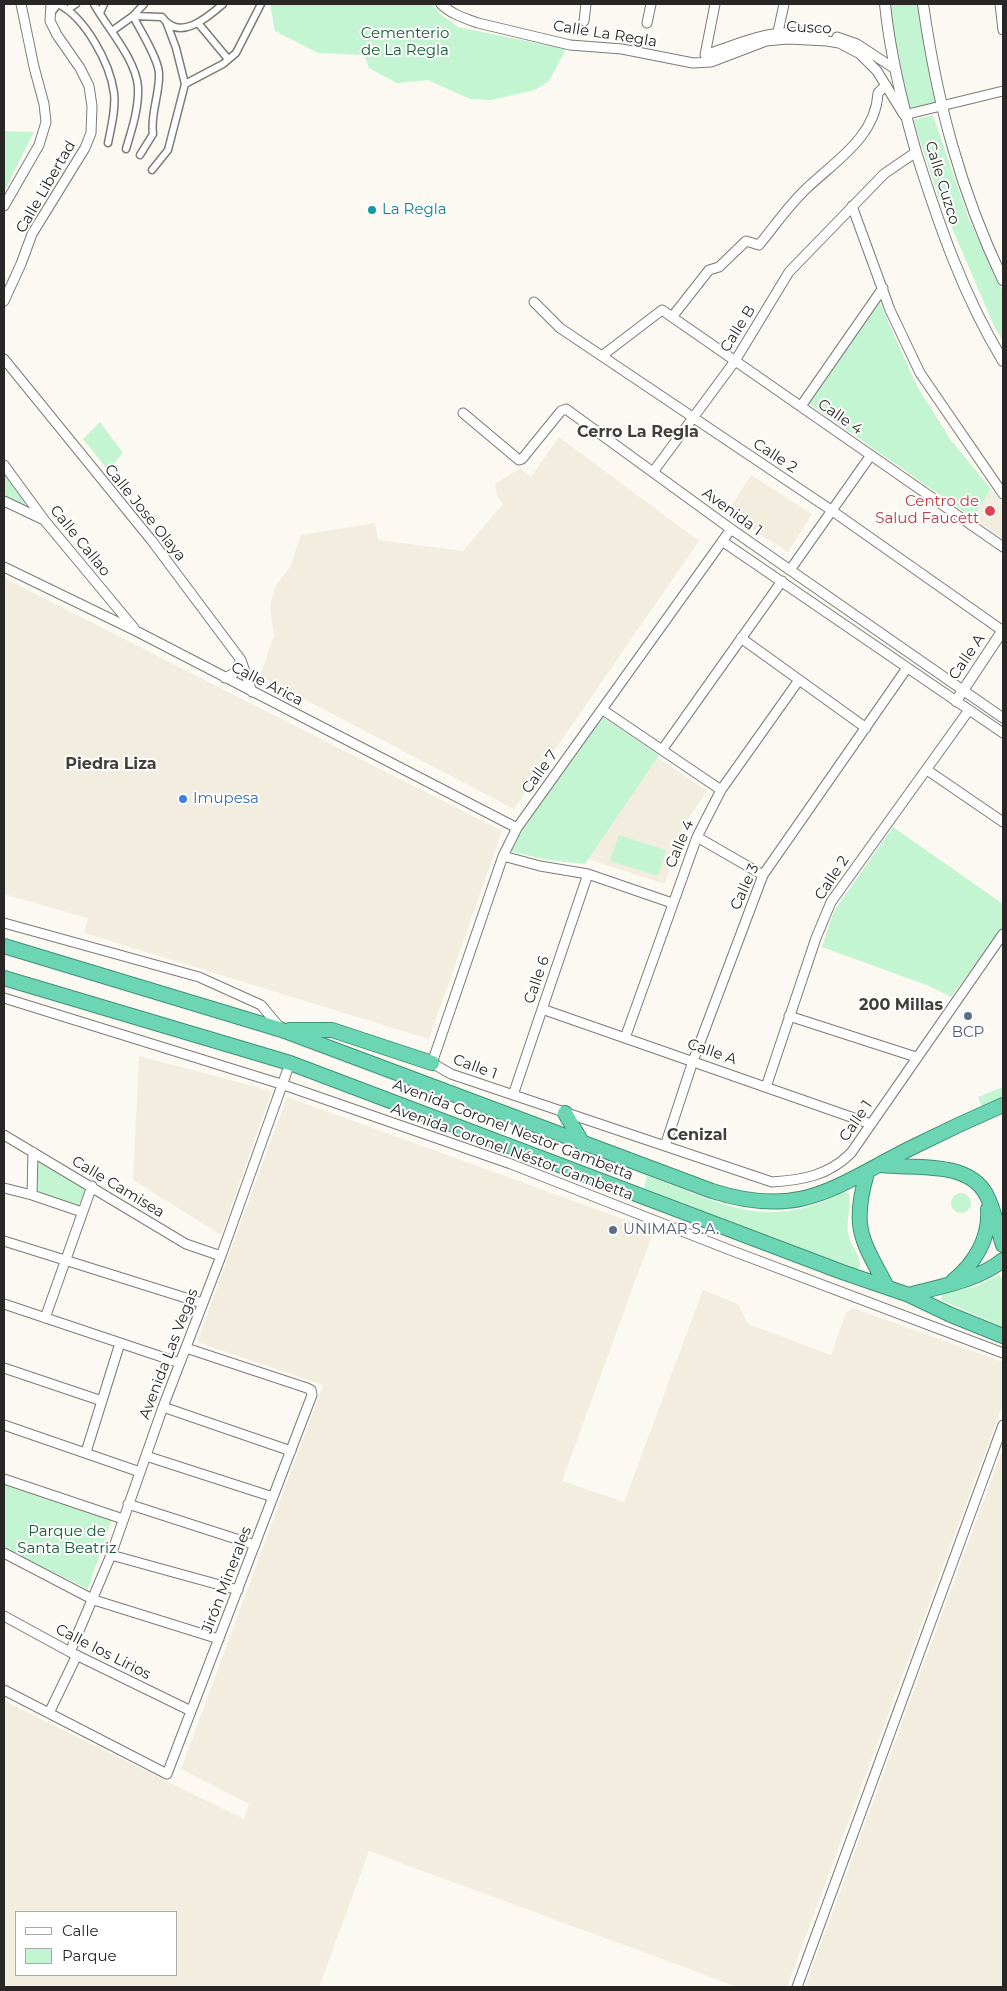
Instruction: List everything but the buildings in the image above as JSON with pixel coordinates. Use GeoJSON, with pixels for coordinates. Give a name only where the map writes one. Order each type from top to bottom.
{"type":"FeatureCollection","features":[{"type":"Feature","properties":{"kind":"highway","name":"Avenida Coronel Nestor Gambetta"},"geometry":{"type":"LineString","coordinates":[[4,946],[282,1030],[712,1192],[752,1202],[786,1202],[814,1196],[867,1173],[912,1147],[1003,1105]]}},
{"type":"Feature","properties":{"kind":"highway","name":"Avenida Coronel Nestor Gambetta"},"geometry":{"type":"LineString","coordinates":[[4,978],[290,1064],[842,1272],[909,1295],[951,1315],[1003,1336]]}},
{"type":"Feature","properties":{"kind":"highway"},"geometry":{"type":"LineString","coordinates":[[282,1030],[332,1030],[432,1063]]}},
{"type":"Feature","properties":{"kind":"highway"},"geometry":{"type":"LineString","coordinates":[[565,1113],[583,1144]]}},
{"type":"Feature","properties":{"kind":"highway"},"geometry":{"type":"LineString","coordinates":[[882,1165],[945,1169],[969,1177],[980,1185],[987,1196],[1003,1246]]}},
{"type":"Feature","properties":{"kind":"highway"},"geometry":{"type":"LineString","coordinates":[[867,1173],[860,1195],[858,1227],[867,1252],[887,1287]]}},
{"type":"Feature","properties":{"kind":"highway"},"geometry":{"type":"LineString","coordinates":[[952,1282],[970,1265],[982,1244],[988,1212],[987,1196]]}},
{"type":"Feature","properties":{"kind":"highway"},"geometry":{"type":"LineString","coordinates":[[909,1295],[980,1274],[1003,1260]]}},
{"type":"Feature","properties":{"kind":"street"},"geometry":{"type":"LineString","coordinates":[[4,206],[39,145],[46,122],[44,104],[34,67],[22,4]]}},
{"type":"Feature","properties":{"kind":"street","name":"Calle Libertad"},"geometry":{"type":"LineString","coordinates":[[4,301],[32,234],[85,148],[91,132],[92,106],[88,86],[80,68],[57,35],[50,21],[51,4]]}},
{"type":"Feature","properties":{"kind":"street"},"geometry":{"type":"LineString","coordinates":[[50,14],[58,4],[68,9],[92,39],[106,62],[114,94],[108,143]]}},
{"type":"Feature","properties":{"kind":"street"},"geometry":{"type":"LineString","coordinates":[[68,9],[76,4]]}},
{"type":"Feature","properties":{"kind":"street"},"geometry":{"type":"LineString","coordinates":[[94,4],[112,31],[130,64],[138,86],[135,116],[126,148]]}},
{"type":"Feature","properties":{"kind":"street"},"geometry":{"type":"LineString","coordinates":[[100,13],[104,4]]}},
{"type":"Feature","properties":{"kind":"street"},"geometry":{"type":"LineString","coordinates":[[112,31],[133,16],[144,4]]}},
{"type":"Feature","properties":{"kind":"street"},"geometry":{"type":"LineString","coordinates":[[167,24],[176,28],[198,23],[223,4]]}},
{"type":"Feature","properties":{"kind":"street"},"geometry":{"type":"LineString","coordinates":[[185,84],[236,53],[261,4]]}},
{"type":"Feature","properties":{"kind":"street","name":"Calle La Regla"},"geometry":{"type":"LineString","coordinates":[[441,4],[454,14],[478,23],[570,45],[622,49],[693,63],[711,62]]}},
{"type":"Feature","properties":{"kind":"street"},"geometry":{"type":"LineString","coordinates":[[584,21],[586,4]]}},
{"type":"Feature","properties":{"kind":"street"},"geometry":{"type":"LineString","coordinates":[[647,23],[651,4]]}},
{"type":"Feature","properties":{"kind":"street"},"geometry":{"type":"LineString","coordinates":[[715,4],[705,55],[747,39],[778,32],[805,32],[837,37],[857,44],[895,69]]}},
{"type":"Feature","properties":{"kind":"street"},"geometry":{"type":"LineString","coordinates":[[778,32],[784,4]]}},
{"type":"Feature","properties":{"kind":"street","name":"Calle Cuzco"},"geometry":{"type":"LineString","coordinates":[[885,4],[904,115],[931,204],[950,254],[972,303],[1003,361]]}},
{"type":"Feature","properties":{"kind":"street","name":"Calle Cuzco"},"geometry":{"type":"LineString","coordinates":[[923,4],[940,106],[965,189],[1003,279]]}},
{"type":"Feature","properties":{"kind":"street"},"geometry":{"type":"LineString","coordinates":[[1000,4],[1003,30]]}},
{"type":"Feature","properties":{"kind":"street"},"geometry":{"type":"LineString","coordinates":[[133,16],[162,16],[176,48],[185,84],[168,150],[152,170]]}},
{"type":"Feature","properties":{"kind":"street"},"geometry":{"type":"LineString","coordinates":[[133,16],[159,71],[157,101],[152,123],[154,134],[140,156]]}},
{"type":"Feature","properties":{"kind":"street"},"geometry":{"type":"LineString","coordinates":[[198,23],[228,59]]}},
{"type":"Feature","properties":{"kind":"street","name":"Cusco"},"geometry":{"type":"LineString","coordinates":[[711,62],[766,42],[788,39],[839,43],[860,54],[877,71],[904,115]]}},
{"type":"Feature","properties":{"kind":"street"},"geometry":{"type":"LineString","coordinates":[[672,317],[709,270],[719,267],[746,240],[758,245],[805,190],[850,152],[877,109],[878,93],[886,85]]}},
{"type":"Feature","properties":{"kind":"street"},"geometry":{"type":"LineString","coordinates":[[904,115],[1003,92]]}},
{"type":"Feature","properties":{"kind":"street","name":"Calle B"},"geometry":{"type":"LineString","coordinates":[[653,472],[735,361],[789,272],[884,174],[916,152]]}},
{"type":"Feature","properties":{"kind":"street"},"geometry":{"type":"LineString","coordinates":[[852,206],[883,288],[920,373],[1003,494]]}},
{"type":"Feature","properties":{"kind":"street"},"geometry":{"type":"LineString","coordinates":[[801,406],[883,288]]}},
{"type":"Feature","properties":{"kind":"street","name":"Calle 2"},"geometry":{"type":"LineString","coordinates":[[534,302],[560,328],[603,355],[693,419],[831,510],[1003,630]]}},
{"type":"Feature","properties":{"kind":"street","name":"Calle 4"},"geometry":{"type":"LineString","coordinates":[[603,355],[662,310],[1003,547]]}},
{"type":"Feature","properties":{"kind":"street","name":"Calle Jose Olaya"},"geometry":{"type":"LineString","coordinates":[[4,359],[147,536],[242,660],[252,692]]}},
{"type":"Feature","properties":{"kind":"street","name":"Avenida 1"},"geometry":{"type":"LineString","coordinates":[[463,413],[519,460],[522,459],[561,411],[566,409],[731,529],[1003,718]]}},
{"type":"Feature","properties":{"kind":"street"},"geometry":{"type":"LineString","coordinates":[[790,570],[871,455]]}},
{"type":"Feature","properties":{"kind":"street","name":"Calle Callao"},"geometry":{"type":"LineString","coordinates":[[4,464],[45,521],[138,632]]}},
{"type":"Feature","properties":{"kind":"street"},"geometry":{"type":"LineString","coordinates":[[4,501],[45,521]]}},
{"type":"Feature","properties":{"kind":"street","name":"Calle 7"},"geometry":{"type":"LineString","coordinates":[[432,1063],[503,856],[517,828],[731,529]]}},
{"type":"Feature","properties":{"kind":"street","name":"Avenida 1"},"geometry":{"type":"LineString","coordinates":[[722,541],[1003,733]]}},
{"type":"Feature","properties":{"kind":"street","name":"Calle Arica"},"geometry":{"type":"LineString","coordinates":[[4,567],[138,632],[517,828]]}},
{"type":"Feature","properties":{"kind":"street"},"geometry":{"type":"LineString","coordinates":[[662,750],[782,581]]}},
{"type":"Feature","properties":{"kind":"street"},"geometry":{"type":"LineString","coordinates":[[108,618],[116,606]]}},
{"type":"Feature","properties":{"kind":"street","name":"Calle A"},"geometry":{"type":"LineString","coordinates":[[956,701],[1003,630]]}},
{"type":"Feature","properties":{"kind":"street"},"geometry":{"type":"LineString","coordinates":[[741,638],[866,728]]}},
{"type":"Feature","properties":{"kind":"street"},"geometry":{"type":"LineString","coordinates":[[225,678],[234,673],[242,660]]}},
{"type":"Feature","properties":{"kind":"street","name":"Calle 3"},"geometry":{"type":"LineString","coordinates":[[665,1146],[693,1061],[763,875],[907,668]]}},
{"type":"Feature","properties":{"kind":"street","name":"Calle 4"},"geometry":{"type":"LineString","coordinates":[[625,1038],[697,837],[721,790],[799,680]]}},
{"type":"Feature","properties":{"kind":"street"},"geometry":{"type":"LineString","coordinates":[[603,710],[721,790]]}},
{"type":"Feature","properties":{"kind":"street","name":"Calle 2"},"geometry":{"type":"LineString","coordinates":[[766,1087],[816,938],[832,902],[969,710]]}},
{"type":"Feature","properties":{"kind":"street"},"geometry":{"type":"LineString","coordinates":[[926,770],[1003,822]]}},
{"type":"Feature","properties":{"kind":"street"},"geometry":{"type":"LineString","coordinates":[[697,837],[763,875]]}},
{"type":"Feature","properties":{"kind":"street"},"geometry":{"type":"LineString","coordinates":[[503,856],[540,866],[588,874],[672,903]]}},
{"type":"Feature","properties":{"kind":"street","name":"Calle 6"},"geometry":{"type":"LineString","coordinates":[[513,1095],[588,874]]}},
{"type":"Feature","properties":{"kind":"street"},"geometry":{"type":"LineString","coordinates":[[4,923],[199,977],[261,1004],[282,1030]]}},
{"type":"Feature","properties":{"kind":"street","name":"Calle 1"},"geometry":{"type":"LineString","coordinates":[[432,1063],[452,1074],[772,1182],[804,1180],[844,1160],[1003,934]]}},
{"type":"Feature","properties":{"kind":"street","name":"Avenida Coronel Néstor Gambetta"},"geometry":{"type":"LineString","coordinates":[[4,998],[284,1085],[520,1167],[730,1250],[1003,1353]]}},
{"type":"Feature","properties":{"kind":"street","name":"Calle A"},"geometry":{"type":"LineString","coordinates":[[542,1009],[871,1124]]}},
{"type":"Feature","properties":{"kind":"street"},"geometry":{"type":"LineString","coordinates":[[790,1016],[916,1058]]}},
{"type":"Feature","properties":{"kind":"street","name":"Avenida Las Vegas"},"geometry":{"type":"LineString","coordinates":[[50,1713],[111,1555],[163,1407],[221,1256],[290,1064]]}},
{"type":"Feature","properties":{"kind":"street","name":"Calle Camisea"},"geometry":{"type":"LineString","coordinates":[[4,1135],[186,1244],[221,1256]]}},
{"type":"Feature","properties":{"kind":"street"},"geometry":{"type":"LineString","coordinates":[[32,1195],[33,1152]]}},
{"type":"Feature","properties":{"kind":"street"},"geometry":{"type":"LineString","coordinates":[[45,1318],[92,1186]]}},
{"type":"Feature","properties":{"kind":"street"},"geometry":{"type":"LineString","coordinates":[[4,1188],[32,1195],[82,1212]]}},
{"type":"Feature","properties":{"kind":"street"},"geometry":{"type":"LineString","coordinates":[[4,1241],[202,1303]]}},
{"type":"Feature","properties":{"kind":"street"},"geometry":{"type":"LineString","coordinates":[[4,1304],[180,1363]]}},
{"type":"Feature","properties":{"kind":"street"},"geometry":{"type":"LineString","coordinates":[[86,1452],[120,1343]]}},
{"type":"Feature","properties":{"kind":"street","name":"Jirón Minerales"},"geometry":{"type":"LineString","coordinates":[[50,1713],[167,1774],[312,1395],[311,1390],[307,1388],[186,1348]]}},
{"type":"Feature","properties":{"kind":"street"},"geometry":{"type":"LineString","coordinates":[[4,1368],[102,1401]]}},
{"type":"Feature","properties":{"kind":"street"},"geometry":{"type":"LineString","coordinates":[[163,1407],[291,1451]]}},
{"type":"Feature","properties":{"kind":"street"},"geometry":{"type":"LineString","coordinates":[[4,1425],[140,1472]]}},
{"type":"Feature","properties":{"kind":"street"},"geometry":{"type":"LineString","coordinates":[[797,1987],[1003,1425]]}},
{"type":"Feature","properties":{"kind":"street"},"geometry":{"type":"LineString","coordinates":[[146,1456],[273,1497]]}},
{"type":"Feature","properties":{"kind":"street"},"geometry":{"type":"LineString","coordinates":[[4,1479],[123,1519]]}},
{"type":"Feature","properties":{"kind":"street"},"geometry":{"type":"LineString","coordinates":[[128,1504],[255,1545]]}},
{"type":"Feature","properties":{"kind":"street"},"geometry":{"type":"LineString","coordinates":[[4,1553],[94,1600],[219,1639]]}},
{"type":"Feature","properties":{"kind":"street"},"geometry":{"type":"LineString","coordinates":[[111,1555],[238,1590]]}},
{"type":"Feature","properties":{"kind":"street","name":"Calle los Lirios"},"geometry":{"type":"LineString","coordinates":[[4,1616],[74,1654],[192,1712]]}},
{"type":"Feature","properties":{"kind":"street"},"geometry":{"type":"LineString","coordinates":[[4,1690],[50,1713]]}},
{"type":"Feature","properties":{"kind":"shaded area"},"geometry":{"type":"Polygon","coordinates":[[[559,437],[699,541],[514,809],[260,676],[274,636],[270,607],[276,585],[290,567],[301,535],[375,523],[378,540],[463,551],[503,504],[497,496],[495,484],[520,468],[531,477],[559,437]]]}},
{"type":"Feature","properties":{"kind":"shaded area"},"geometry":{"type":"Polygon","coordinates":[[[751,475],[812,514],[788,552],[727,513],[751,475]]]}},
{"type":"Feature","properties":{"kind":"shaded area","name":"Centro de Salud Faucett"},"geometry":{"type":"Polygon","coordinates":[[[991,489],[1003,504],[1003,539],[973,518],[991,489]]]}},
{"type":"Feature","properties":{"kind":"shaded area","name":"Imupesa"},"geometry":{"type":"Polygon","coordinates":[[[4,578],[502,831],[429,1039],[84,933],[88,918],[4,894],[4,578]]]}},
{"type":"Feature","properties":{"kind":"shaded area"},"geometry":{"type":"Polygon","coordinates":[[[657,757],[707,791],[683,826],[665,884],[588,859],[657,757]]]}},
{"type":"Feature","properties":{"kind":"shaded area"},"geometry":{"type":"Polygon","coordinates":[[[139,1056],[272,1091],[221,1235],[133,1180],[139,1056]]]}},
{"type":"Feature","properties":{"kind":"shaded area"},"geometry":{"type":"Polygon","coordinates":[[[287,1097],[654,1230],[562,1481],[624,1502],[703,1290],[738,1304],[748,1324],[831,1355],[846,1313],[853,1308],[1003,1362],[1003,1404],[787,1987],[738,1987],[369,1851],[319,1987],[4,1987],[4,1701],[244,1819],[249,1804],[181,1769],[323,1385],[197,1342],[287,1097]]]}},
{"type":"Feature","properties":{"kind":"shaded area"},"geometry":{"type":"Polygon","coordinates":[[[1003,1448],[1003,1987],[805,1987],[1003,1448]]]}},
{"type":"Feature","properties":{"kind":"green space","name":"Cementerio de La Regla"},"geometry":{"type":"Polygon","coordinates":[[[270,4],[433,4],[439,13],[458,27],[566,49],[549,81],[535,90],[491,100],[470,99],[428,80],[397,83],[369,68],[364,55],[318,53],[275,31],[270,4]]]}},
{"type":"Feature","properties":{"kind":"green space"},"geometry":{"type":"Polygon","coordinates":[[[889,4],[921,4],[936,103],[907,111],[889,4]]]}},
{"type":"Feature","properties":{"kind":"green space"},"geometry":{"type":"Polygon","coordinates":[[[933,115],[968,217],[1003,292],[1003,341],[995,328],[939,198],[913,120],[933,115]]]}},
{"type":"Feature","properties":{"kind":"green space"},"geometry":{"type":"Polygon","coordinates":[[[4,131],[34,132],[4,192],[4,131]]]}},
{"type":"Feature","properties":{"kind":"green space"},"geometry":{"type":"Polygon","coordinates":[[[879,301],[917,386],[950,439],[991,489],[973,518],[808,403],[879,301]]]}},
{"type":"Feature","properties":{"kind":"green space"},"geometry":{"type":"Polygon","coordinates":[[[100,422],[123,453],[108,470],[83,439],[100,422]]]}},
{"type":"Feature","properties":{"kind":"green space"},"geometry":{"type":"Polygon","coordinates":[[[4,472],[26,502],[24,508],[4,500],[4,472]]]}},
{"type":"Feature","properties":{"kind":"green space"},"geometry":{"type":"Polygon","coordinates":[[[601,716],[659,755],[585,864],[548,860],[508,851],[601,716]]]}},
{"type":"Feature","properties":{"kind":"green space"},"geometry":{"type":"Polygon","coordinates":[[[893,827],[1003,904],[1003,927],[951,997],[929,986],[822,947],[834,911],[893,827]]]}},
{"type":"Feature","properties":{"kind":"green space"},"geometry":{"type":"Polygon","coordinates":[[[619,835],[666,850],[658,876],[610,861],[619,835]]]}},
{"type":"Feature","properties":{"kind":"green space"},"geometry":{"type":"Polygon","coordinates":[[[1003,1087],[1003,1098],[982,1107],[978,1097],[1003,1087]]]}},
{"type":"Feature","properties":{"kind":"green space"},"geometry":{"type":"Polygon","coordinates":[[[37,1160],[84,1188],[85,1191],[78,1207],[33,1192],[37,1160]]]}},
{"type":"Feature","properties":{"kind":"green space"},"geometry":{"type":"Polygon","coordinates":[[[647,1176],[722,1204],[745,1210],[767,1212],[791,1211],[816,1204],[843,1192],[849,1193],[848,1233],[859,1258],[860,1267],[856,1270],[850,1268],[644,1188],[647,1176]]]}},
{"type":"Feature","properties":{"kind":"green space"},"geometry":{"type":"Polygon","coordinates":[[[961,1193],[968,1196],[971,1203],[968,1210],[961,1213],[954,1210],[951,1203],[954,1196],[961,1193]]]}},
{"type":"Feature","properties":{"kind":"green space"},"geometry":{"type":"Polygon","coordinates":[[[999,1275],[1003,1279],[1003,1327],[941,1300],[943,1293],[975,1287],[999,1275]]]}},
{"type":"Feature","properties":{"kind":"green space","name":"Parque de Santa Beatriz"},"geometry":{"type":"Polygon","coordinates":[[[4,1484],[112,1519],[88,1589],[4,1548],[4,1484]]]}},
{"type":"Feature","properties":{"kind":"place","name":"La Regla"},"geometry":{"type":"Point","coordinates":[372,210]}},
{"type":"Feature","properties":{"kind":"place","name":"Centro de Salud Faucett"},"geometry":{"type":"Point","coordinates":[990,511]}},
{"type":"Feature","properties":{"kind":"place","name":"Imupesa"},"geometry":{"type":"Point","coordinates":[183,799]}},
{"type":"Feature","properties":{"kind":"place","name":"BCP"},"geometry":{"type":"Point","coordinates":[968,1016]}},
{"type":"Feature","properties":{"kind":"place","name":"UNIMAR S.A."},"geometry":{"type":"Point","coordinates":[613,1230]}},
{"type":"Feature","properties":{"kind":"district","name":"Cerro La Regla"},"geometry":{"type":"Point","coordinates":[638,432]}},
{"type":"Feature","properties":{"kind":"district","name":"Piedra Liza"},"geometry":{"type":"Point","coordinates":[111,764]}},
{"type":"Feature","properties":{"kind":"district","name":"200 Millas"},"geometry":{"type":"Point","coordinates":[901,1005]}},
{"type":"Feature","properties":{"kind":"district","name":"Cenizal"},"geometry":{"type":"Point","coordinates":[697,1135]}}]}
